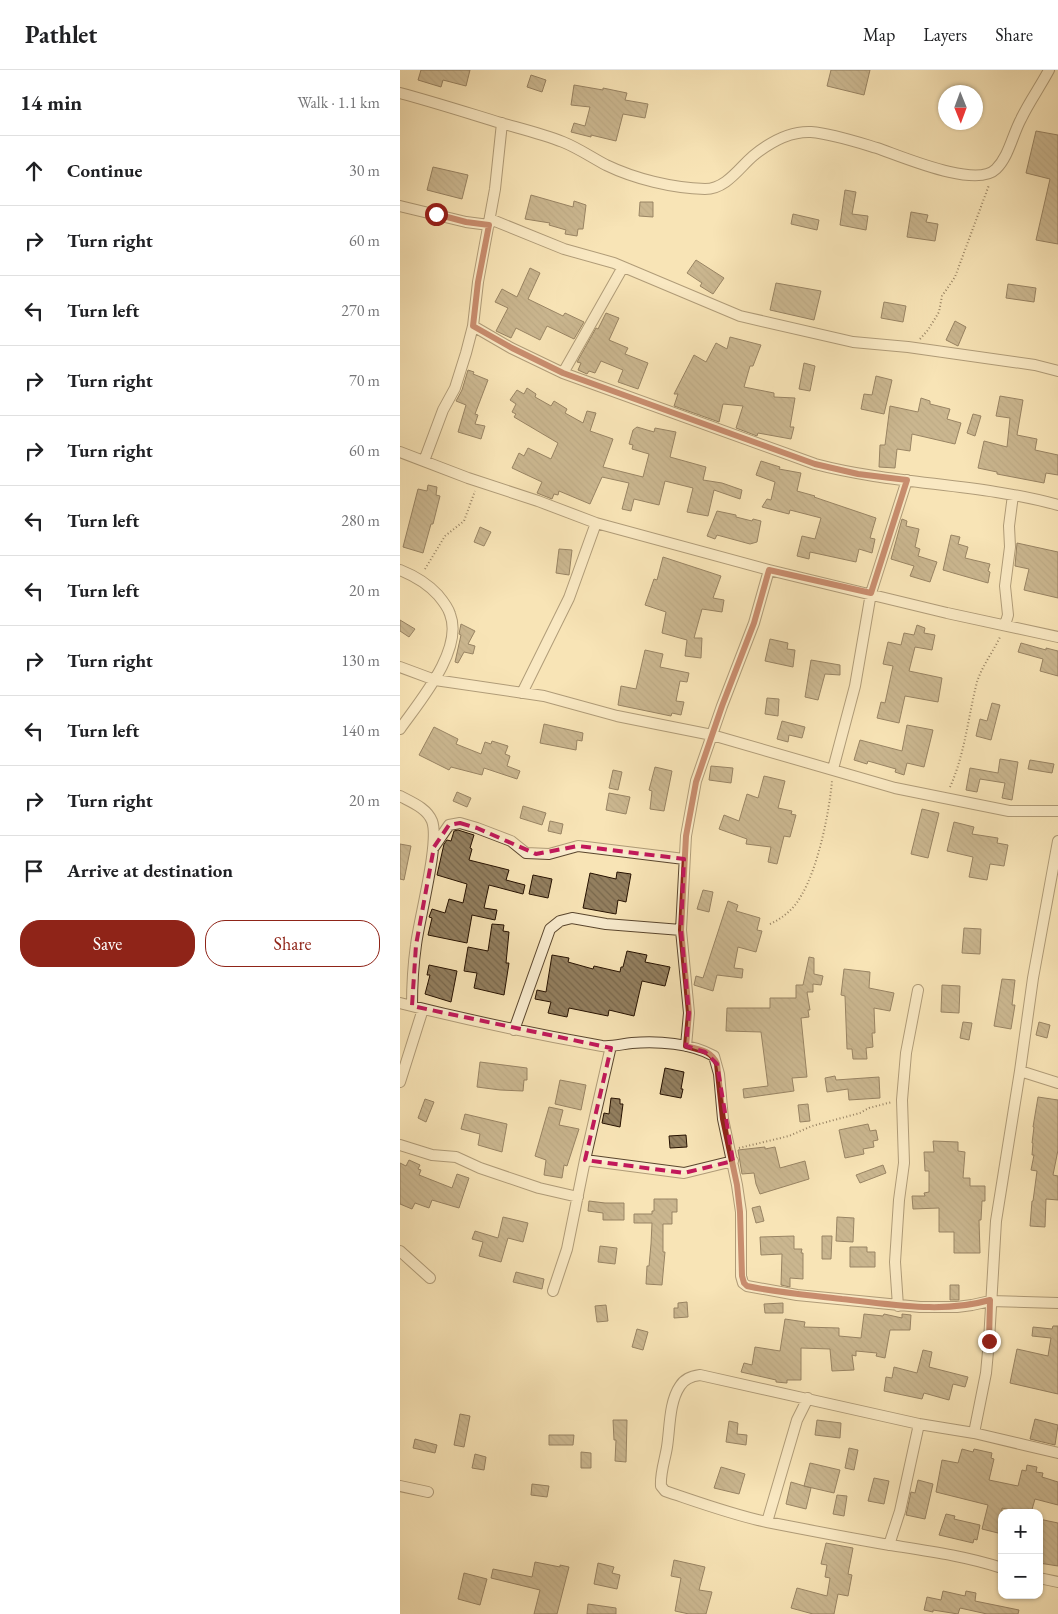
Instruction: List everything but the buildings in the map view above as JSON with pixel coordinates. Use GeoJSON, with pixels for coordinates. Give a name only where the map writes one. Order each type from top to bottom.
{"type":"FeatureCollection","features":[{"type":"Feature","properties":{"kind":"street"},"geometry":{"type":"LineString","coordinates":[[400,93],[564,142],[608,165],[644,179],[706,189],[723,184],[753,156],[776,140],[795,133],[811,132],[877,148],[965,176],[980,176],[992,172],[1003,162],[1020,121],[1048,70]]}},
{"type":"Feature","properties":{"kind":"street"},"geometry":{"type":"LineString","coordinates":[[424,461],[443,410],[455,388],[473,326],[478,282],[490,222],[502,123]]}},
{"type":"Feature","properties":{"kind":"street"},"geometry":{"type":"LineString","coordinates":[[400,206],[466,222],[490,222],[564,249],[594,256],[740,316],[853,342],[1035,365],[1058,371]]}},
{"type":"Feature","properties":{"kind":"street"},"geometry":{"type":"LineString","coordinates":[[563,373],[623,267]]}},
{"type":"Feature","properties":{"kind":"street"},"geometry":{"type":"LineString","coordinates":[[473,326],[563,373],[815,464],[858,474],[1013,495],[1058,505]]}},
{"type":"Feature","properties":{"kind":"street"},"geometry":{"type":"LineString","coordinates":[[400,452],[481,483],[538,501],[596,523],[769,570],[1058,637]]}},
{"type":"Feature","properties":{"kind":"street"},"geometry":{"type":"LineString","coordinates":[[833,768],[855,686],[871,593],[907,480]]}},
{"type":"Feature","properties":{"kind":"street"},"geometry":{"type":"LineString","coordinates":[[1005,625],[1008,615],[1005,586],[1010,547],[1009,526],[1013,495]]}},
{"type":"Feature","properties":{"kind":"street"},"geometry":{"type":"LineString","coordinates":[[522,693],[569,598],[596,523]]}},
{"type":"Feature","properties":{"kind":"street"},"geometry":{"type":"LineString","coordinates":[[400,570],[420,579],[446,605],[451,615],[452,642],[435,680],[400,729]]}},
{"type":"Feature","properties":{"kind":"street"},"geometry":{"type":"LineString","coordinates":[[686,1046],[689,1013],[681,930],[686,836],[696,782],[754,623],[769,570]]}},
{"type":"Feature","properties":{"kind":"street"},"geometry":{"type":"LineString","coordinates":[[400,667],[435,680],[544,696],[617,716],[712,735],[833,768],[895,788],[1009,811],[1058,811]]}},
{"type":"Feature","properties":{"kind":"street"},"geometry":{"type":"LineString","coordinates":[[400,796],[418,806],[430,817],[433,826],[434,846],[411,980],[412,1006]]}},
{"type":"Feature","properties":{"kind":"street"},"geometry":{"type":"LineString","coordinates":[[434,846],[449,825],[460,823],[511,841],[522,850],[536,854],[556,853],[578,846],[684,860]]}},
{"type":"Feature","properties":{"kind":"street"},"geometry":{"type":"LineString","coordinates":[[974,1433],[986,1373],[996,1221],[1033,978],[1058,842]]}},
{"type":"Feature","properties":{"kind":"street"},"geometry":{"type":"LineString","coordinates":[[514,1030],[550,929],[560,922],[572,918],[606,924],[681,930]]}},
{"type":"Feature","properties":{"kind":"street"},"geometry":{"type":"LineString","coordinates":[[898,1306],[895,1262],[899,1200],[904,1163],[902,1100],[906,1053],[918,990]]}},
{"type":"Feature","properties":{"kind":"street"},"geometry":{"type":"LineString","coordinates":[[400,1003],[554,1038],[611,1046],[634,1043],[686,1046],[714,1056],[719,1074],[723,1119],[732,1155],[740,1212],[742,1276],[747,1286],[796,1295],[898,1306],[941,1308],[972,1306],[990,1300],[1058,1303]]}},
{"type":"Feature","properties":{"kind":"street"},"geometry":{"type":"LineString","coordinates":[[400,1082],[423,1009]]}},
{"type":"Feature","properties":{"kind":"street"},"geometry":{"type":"LineString","coordinates":[[553,1291],[567,1249],[611,1046]]}},
{"type":"Feature","properties":{"kind":"street"},"geometry":{"type":"LineString","coordinates":[[1020,1071],[1058,1083]]}},
{"type":"Feature","properties":{"kind":"street"},"geometry":{"type":"LineString","coordinates":[[400,1145],[432,1155],[456,1157],[480,1168],[539,1188],[578,1197]]}},
{"type":"Feature","properties":{"kind":"street"},"geometry":{"type":"LineString","coordinates":[[585,1160],[684,1173],[732,1155]]}},
{"type":"Feature","properties":{"kind":"street"},"geometry":{"type":"LineString","coordinates":[[400,1251],[430,1278]]}},
{"type":"Feature","properties":{"kind":"street"},"geometry":{"type":"LineString","coordinates":[[998,1567],[964,1557],[767,1522],[746,1517],[661,1488],[662,1470],[676,1396],[680,1385],[684,1380],[700,1375],[919,1424],[974,1433],[1058,1453]]}},
{"type":"Feature","properties":{"kind":"street"},"geometry":{"type":"LineString","coordinates":[[767,1522],[797,1420],[808,1398]]}},
{"type":"Feature","properties":{"kind":"street"},"geometry":{"type":"LineString","coordinates":[[889,1544],[900,1510],[919,1424]]}},
{"type":"Feature","properties":{"kind":"street"},"geometry":{"type":"LineString","coordinates":[[400,1486],[428,1492]]}},
{"type":"Feature","properties":{"kind":"street"},"geometry":{"type":"LineString","coordinates":[[1043,1579],[1058,1582]]}},
{"type":"Feature","properties":{"kind":"path"},"geometry":{"type":"LineString","coordinates":[[908,348],[928,330],[939,312],[942,296],[955,277],[992,172]]}},
{"type":"Feature","properties":{"kind":"path"},"geometry":{"type":"LineString","coordinates":[[420,579],[442,539],[464,521],[474,494],[481,483]]}},
{"type":"Feature","properties":{"kind":"path"},"geometry":{"type":"LineString","coordinates":[[945,798],[958,770],[980,674],[1005,625]]}},
{"type":"Feature","properties":{"kind":"path"},"geometry":{"type":"LineString","coordinates":[[770,924],[782,918],[789,911],[801,897],[807,885],[827,812],[833,768]]}},
{"type":"Feature","properties":{"kind":"path"},"geometry":{"type":"LineString","coordinates":[[732,1155],[789,1136],[812,1126],[902,1100]]}},
{"type":"Feature","properties":{"kind":"highlighted area"},"geometry":{"type":"Polygon","coordinates":[[[460,823],[477,828],[536,854],[578,846],[684,859],[681,930],[689,1013],[686,1046],[705,1052],[717,1064],[733,1161],[684,1173],[585,1160],[611,1048],[412,1006],[416,945],[434,847],[449,825],[460,823]]]}},
{"type":"Feature","properties":{"kind":"route"},"geometry":{"type":"LineString","coordinates":[[436,214],[475,224],[489,225],[478,282],[473,326],[563,373],[815,464],[858,474],[907,480],[871,593],[769,570],[754,623],[722,706],[696,782],[686,836],[681,930],[689,1013],[686,1046],[714,1056],[717,1064],[723,1119],[737,1185],[740,1212],[742,1276],[747,1286],[796,1295],[898,1306],[957,1307],[972,1306],[990,1300],[989,1341]]}}]}
